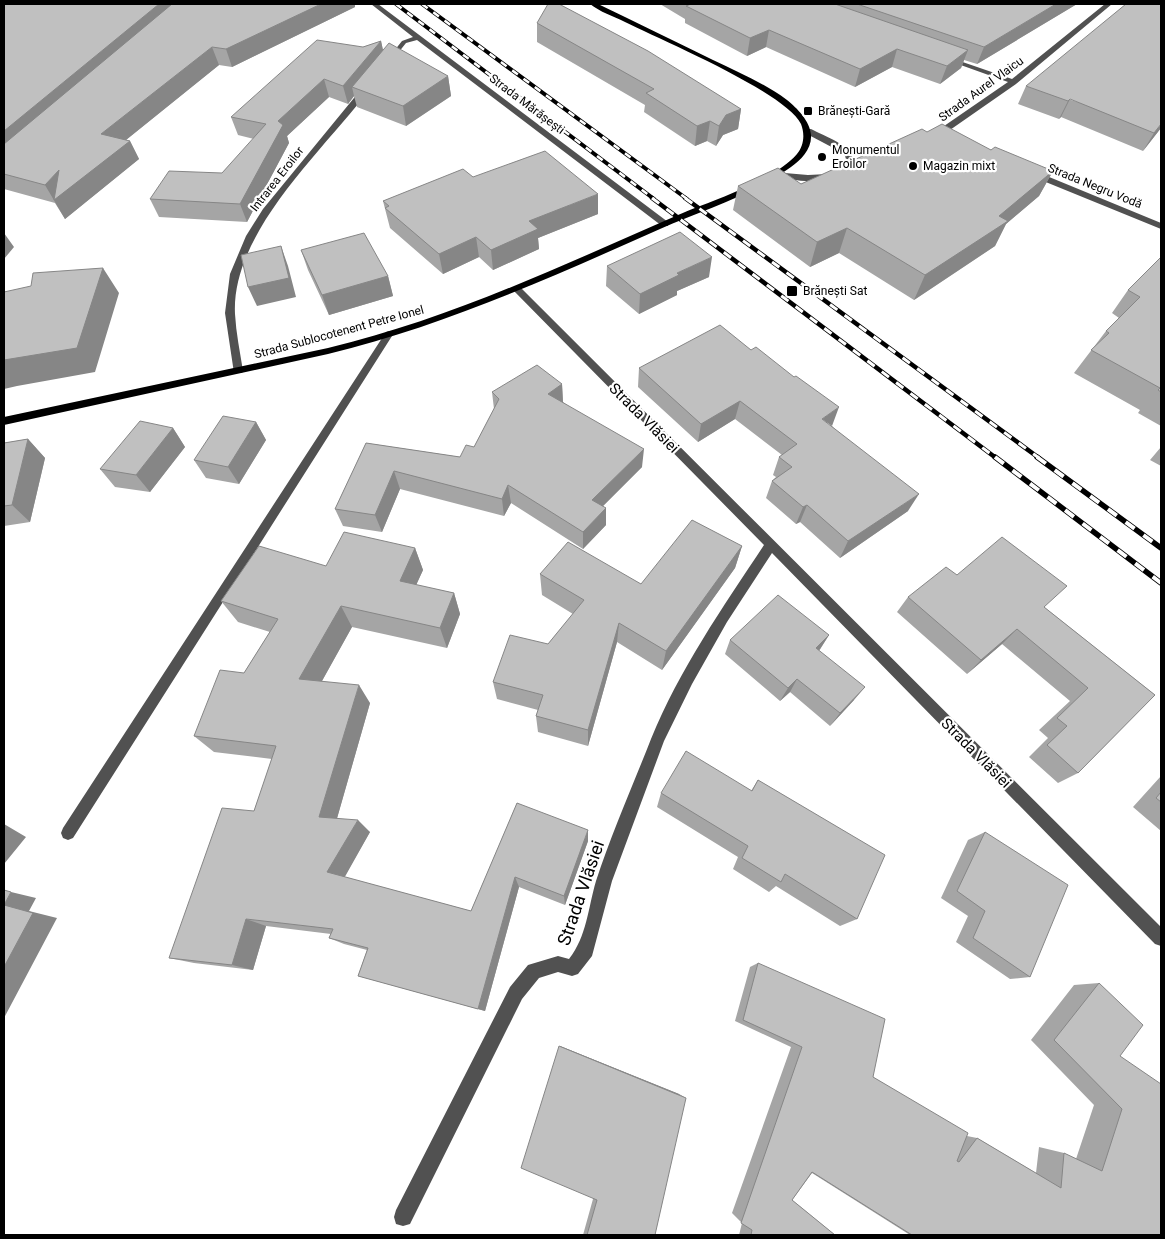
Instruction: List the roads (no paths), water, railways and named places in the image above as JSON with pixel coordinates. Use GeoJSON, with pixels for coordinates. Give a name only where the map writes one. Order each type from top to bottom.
{"type":"FeatureCollection","features":[{"type":"Feature","properties":{"kind":"main road"},"geometry":{"type":"LineString","coordinates":[[593,4],[769,91],[799,116],[808,131]]}},
{"type":"Feature","properties":{"kind":"main road","name":"Strada Sublocotenent Petre Ionel"},"geometry":{"type":"LineString","coordinates":[[4,421],[238,371],[389,334],[446,316],[517,289],[776,174],[804,152],[808,131]]}},
{"type":"Feature","properties":{"kind":"street","name":"Strada Mărășești"},"geometry":{"type":"LineString","coordinates":[[374,4],[665,224]]}},
{"type":"Feature","properties":{"kind":"street","name":"Strada Aurel Vlaicu"},"geometry":{"type":"LineString","coordinates":[[924,141],[937,135],[1013,82],[1110,4]]}},
{"type":"Feature","properties":{"kind":"street"},"geometry":{"type":"LineString","coordinates":[[379,73],[404,42],[418,37]]}},
{"type":"Feature","properties":{"kind":"street"},"geometry":{"type":"LineString","coordinates":[[941,56],[1013,82]]}},
{"type":"Feature","properties":{"kind":"street","name":"Intrarea Eroilor"},"geometry":{"type":"LineString","coordinates":[[238,371],[230,313],[236,274],[250,236],[266,211],[373,80]]}},
{"type":"Feature","properties":{"kind":"street"},"geometry":{"type":"LineString","coordinates":[[808,131],[849,154],[855,163],[843,171]]}},
{"type":"Feature","properties":{"kind":"street"},"geometry":{"type":"LineString","coordinates":[[937,135],[946,139]]}},
{"type":"Feature","properties":{"kind":"street","name":"Strada Negru Vodă"},"geometry":{"type":"LineString","coordinates":[[1026,171],[1161,226]]}},
{"type":"Feature","properties":{"kind":"street","name":"Strada Sublocotenent Petre Ionel"},"geometry":{"type":"LineString","coordinates":[[776,174],[816,178],[834,174]]}},
{"type":"Feature","properties":{"kind":"street","name":"Strada Vlăsiei"},"geometry":{"type":"LineString","coordinates":[[517,289],[1161,938]]}},
{"type":"Feature","properties":{"kind":"street"},"geometry":{"type":"LineString","coordinates":[[68,833],[389,334]]}},
{"type":"Feature","properties":{"kind":"street","name":"Strada Vlăsiei"},"geometry":{"type":"LineString","coordinates":[[403,1217],[516,993],[534,971],[558,964],[572,968],[586,950],[604,881],[658,739],[687,680],[723,618],[770,546]]}},
{"type":"Feature","properties":{"kind":"railway"},"geometry":{"type":"LineString","coordinates":[[396,4],[654,199]]}},
{"type":"Feature","properties":{"kind":"railway"},"geometry":{"type":"LineString","coordinates":[[422,4],[687,199]]}},
{"type":"Feature","properties":{"kind":"railway"},"geometry":{"type":"LineString","coordinates":[[652,198],[996,458]]}},
{"type":"Feature","properties":{"kind":"railway"},"geometry":{"type":"LineString","coordinates":[[685,198],[1039,458]]}},
{"type":"Feature","properties":{"kind":"railway"},"geometry":{"type":"LineString","coordinates":[[995,457],[1161,583]]}},
{"type":"Feature","properties":{"kind":"railway"},"geometry":{"type":"LineString","coordinates":[[1037,457],[1161,548]]}},
{"type":"Feature","properties":{"kind":"place","name":"Brănești-Gară"},"geometry":{"type":"Point","coordinates":[808,111]}},
{"type":"Feature","properties":{"kind":"place","name":"Monumentul Eroilor"},"geometry":{"type":"Point","coordinates":[822,157]}},
{"type":"Feature","properties":{"kind":"place","name":"Magazin mixt"},"geometry":{"type":"Point","coordinates":[913,166]}},
{"type":"Feature","properties":{"kind":"place","name":"Brănești Sat"},"geometry":{"type":"Point","coordinates":[792,291]}}]}
